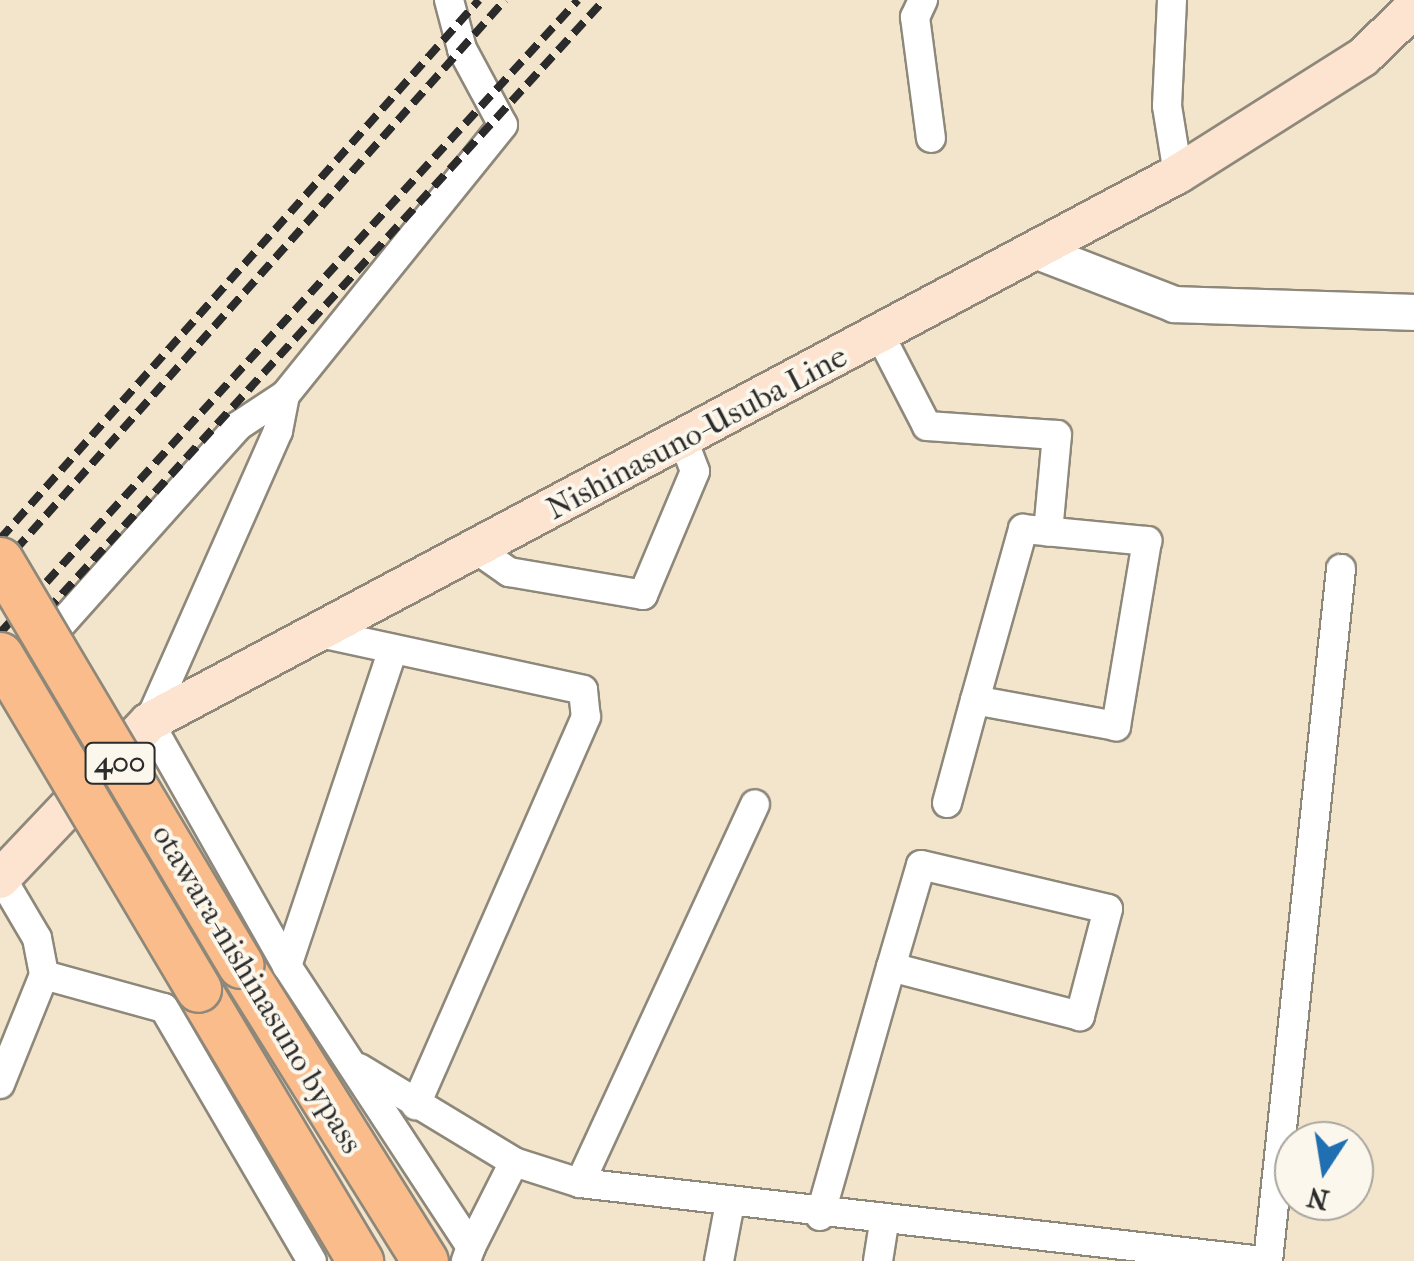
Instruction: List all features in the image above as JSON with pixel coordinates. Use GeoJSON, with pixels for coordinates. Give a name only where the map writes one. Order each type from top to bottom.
{"type":"FeatureCollection","features":[{"type":"Feature","properties":{"kind":"highway","name":"otawara-nishinasuno bypass"},"geometry":{"type":"LineString","coordinates":[[0,560],[240,965],[425,1261]]}},
{"type":"Feature","properties":{"kind":"highway","name":"otawara-nishinasuno bypass"},"geometry":{"type":"LineString","coordinates":[[0,655],[360,1261]]}},
{"type":"Feature","properties":{"kind":"main road","name":"Nishinasuno-Usuba Line"},"geometry":{"type":"LineString","coordinates":[[1,878],[148,722],[325,634],[1178,174],[1363,57],[1414,8]]}},
{"type":"Feature","properties":{"kind":"street"},"geometry":{"type":"LineString","coordinates":[[0,692],[238,426],[285,395],[503,125],[462,48],[450,0]]}},
{"type":"Feature","properties":{"kind":"street"},"geometry":{"type":"LineString","coordinates":[[923,0],[915,18],[931,138]]}},
{"type":"Feature","properties":{"kind":"street"},"geometry":{"type":"LineString","coordinates":[[1172,0],[1167,106],[1178,174]]}},
{"type":"Feature","properties":{"kind":"street"},"geometry":{"type":"LineString","coordinates":[[1037,251],[1174,304],[1414,312]]}},
{"type":"Feature","properties":{"kind":"street"},"geometry":{"type":"LineString","coordinates":[[880,335],[928,426],[1058,435],[1048,532]]}},
{"type":"Feature","properties":{"kind":"street"},"geometry":{"type":"LineString","coordinates":[[285,395],[278,431],[148,722],[288,966],[469,1254]]}},
{"type":"Feature","properties":{"kind":"street"},"geometry":{"type":"LineString","coordinates":[[479,551],[509,572],[643,594],[696,471],[684,440]]}},
{"type":"Feature","properties":{"kind":"street"},"geometry":{"type":"LineString","coordinates":[[947,803],[975,700],[1022,529],[1147,541],[1116,726],[975,700]]}},
{"type":"Feature","properties":{"kind":"street"},"geometry":{"type":"LineString","coordinates":[[350,1063],[514,1162],[580,1182],[1113,1253],[1266,1261],[1342,569]]}},
{"type":"Feature","properties":{"kind":"street"},"geometry":{"type":"LineString","coordinates":[[325,634],[583,690],[586,716],[416,1105]]}},
{"type":"Feature","properties":{"kind":"street"},"geometry":{"type":"LineString","coordinates":[[288,966],[393,648]]}},
{"type":"Feature","properties":{"kind":"street"},"geometry":{"type":"LineString","coordinates":[[580,1182],[755,805]]}},
{"type":"Feature","properties":{"kind":"street"},"geometry":{"type":"LineString","coordinates":[[820,1216],[921,865],[1108,910],[1080,1016],[892,968]]}},
{"type":"Feature","properties":{"kind":"street"},"geometry":{"type":"LineString","coordinates":[[0,1084],[44,975],[37,938],[1,878]]}},
{"type":"Feature","properties":{"kind":"street"},"geometry":{"type":"LineString","coordinates":[[44,975],[164,1008],[312,1261]]}},
{"type":"Feature","properties":{"kind":"street"},"geometry":{"type":"LineString","coordinates":[[469,1254],[514,1162]]}},
{"type":"Feature","properties":{"kind":"street"},"geometry":{"type":"LineString","coordinates":[[719,1261],[730,1204]]}},
{"type":"Feature","properties":{"kind":"street"},"geometry":{"type":"LineString","coordinates":[[878,1261],[884,1223]]}},
{"type":"Feature","properties":{"kind":"railway"},"geometry":{"type":"LineString","coordinates":[[0,539],[479,0]]}},
{"type":"Feature","properties":{"kind":"railway"},"geometry":{"type":"LineString","coordinates":[[0,567],[505,0]]}},
{"type":"Feature","properties":{"kind":"railway"},"geometry":{"type":"LineString","coordinates":[[0,633],[578,0]]}},
{"type":"Feature","properties":{"kind":"railway"},"geometry":{"type":"LineString","coordinates":[[0,662],[604,0]]}}]}
